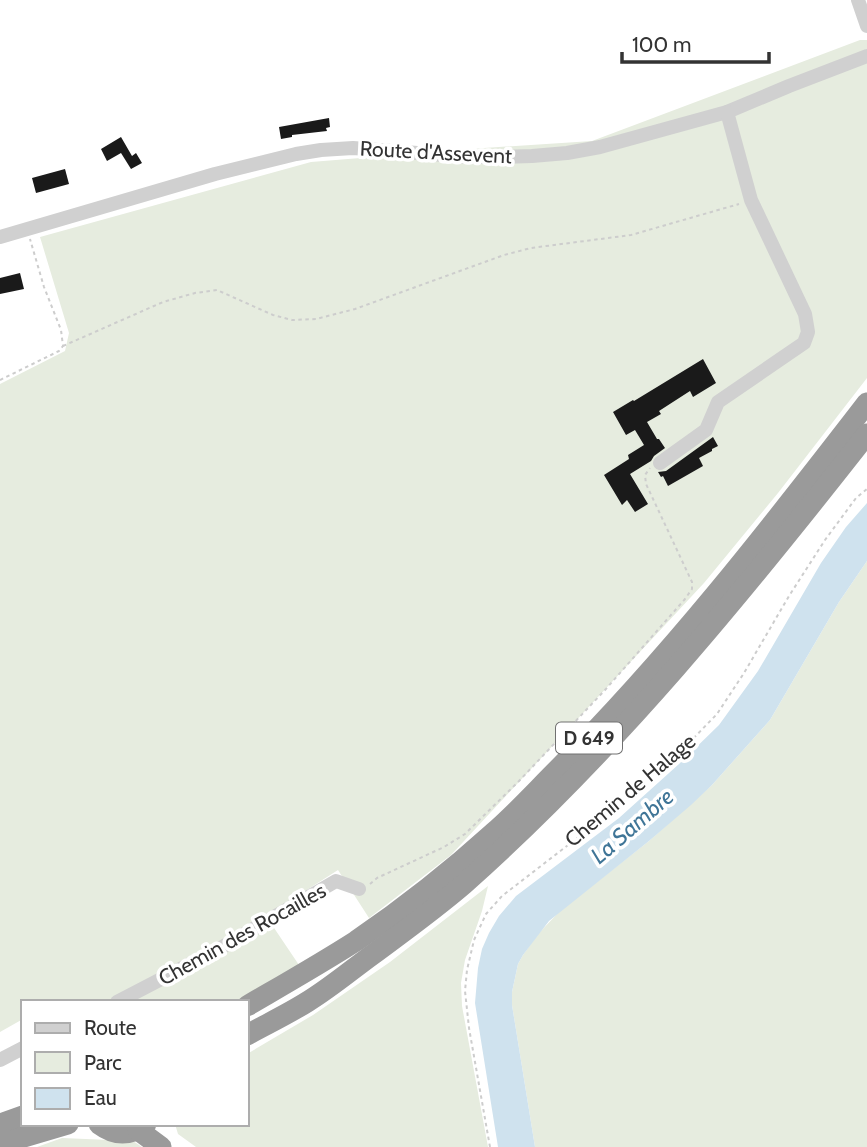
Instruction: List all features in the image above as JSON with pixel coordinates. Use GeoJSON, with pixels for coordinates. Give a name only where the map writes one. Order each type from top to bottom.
{"type":"FeatureCollection","features":[{"type":"Feature","properties":{"kind":"highway","name":"D 649"},"geometry":{"type":"LineString","coordinates":[[248,1005],[355,941],[400,909],[495,832],[601,725],[694,620],[867,403]]}},
{"type":"Feature","properties":{"kind":"highway","name":"D 649"},"geometry":{"type":"LineString","coordinates":[[248,1034],[308,1002],[418,921],[464,884],[560,792],[615,736],[704,634],[792,530],[867,434]]}},
{"type":"Feature","properties":{"kind":"highway"},"geometry":{"type":"LineString","coordinates":[[0,1124],[21,1117]]}},
{"type":"Feature","properties":{"kind":"highway"},"geometry":{"type":"LineString","coordinates":[[0,1144],[61,1126]]}},
{"type":"Feature","properties":{"kind":"highway"},"geometry":{"type":"LineString","coordinates":[[102,1126],[118,1133],[128,1133],[148,1126]]}},
{"type":"Feature","properties":{"kind":"highway"},"geometry":{"type":"LineString","coordinates":[[148,1126],[161,1147]]}},
{"type":"Feature","properties":{"kind":"highway"},"geometry":{"type":"LineString","coordinates":[[148,1126],[174,1147]]}},
{"type":"Feature","properties":{"kind":"street"},"geometry":{"type":"LineString","coordinates":[[858,0],[867,26]]}},
{"type":"Feature","properties":{"kind":"street","name":"Route d'Assevent"},"geometry":{"type":"LineString","coordinates":[[0,237],[215,174],[296,154],[353,148],[469,157],[532,156],[600,147],[727,112],[867,56]]}},
{"type":"Feature","properties":{"kind":"street"},"geometry":{"type":"LineString","coordinates":[[660,463],[706,430],[718,402],[804,343],[808,332],[805,314],[751,200],[727,112]]}},
{"type":"Feature","properties":{"kind":"street","name":"Chemin des Rocailles"},"geometry":{"type":"LineString","coordinates":[[121,1000],[217,950],[336,881],[359,889]]}},
{"type":"Feature","properties":{"kind":"street"},"geometry":{"type":"LineString","coordinates":[[0,1060],[21,1049]]}},
{"type":"Feature","properties":{"kind":"path"},"geometry":{"type":"LineString","coordinates":[[0,380],[59,351],[63,346],[163,302],[195,293],[217,290],[272,315],[292,320],[316,319],[355,309],[503,255],[531,248],[631,234],[751,200]]}},
{"type":"Feature","properties":{"kind":"path"},"geometry":{"type":"LineString","coordinates":[[28,230],[44,287],[61,330],[63,346]]}},
{"type":"Feature","properties":{"kind":"path","name":"Chemin des Rocailles"},"geometry":{"type":"LineString","coordinates":[[359,889],[465,834],[605,690],[685,599],[692,589],[692,582],[646,484],[645,475],[650,468],[660,463]]}},
{"type":"Feature","properties":{"kind":"path","name":"Chemin de Halage"},"geometry":{"type":"LineString","coordinates":[[490,1147],[465,991],[474,940],[486,914],[512,888],[607,815],[675,756],[717,713],[825,540],[856,498],[867,489]]}},
{"type":"Feature","properties":{"kind":"green space"},"geometry":{"type":"Polygon","coordinates":[[[860,40],[867,40],[867,378],[704,583],[451,855],[369,918],[338,870],[266,916],[299,965],[239,1000],[21,1000],[21,1020],[0,1032],[0,384],[65,351],[69,333],[40,237],[311,162],[592,141],[860,40]]]}},
{"type":"Feature","properties":{"kind":"green space"},"geometry":{"type":"Polygon","coordinates":[[[867,561],[867,1147],[535,1147],[512,1005],[518,964],[523,955],[560,911],[649,841],[712,785],[770,720],[839,602],[867,561]]]}},
{"type":"Feature","properties":{"kind":"green space"},"geometry":{"type":"Polygon","coordinates":[[[488,886],[465,960],[461,983],[462,1006],[488,1147],[196,1147],[178,1134],[176,1126],[248,1126],[248,1053],[313,1015],[390,962],[488,886]]]}},
{"type":"Feature","properties":{"kind":"green space"},"geometry":{"type":"Polygon","coordinates":[[[62,1138],[133,1141],[142,1147],[37,1147],[62,1138]]]}},
{"type":"Feature","properties":{"kind":"water","name":"La Sambre"},"geometry":{"type":"Polygon","coordinates":[[[867,503],[867,561],[839,602],[770,720],[691,805],[549,921],[523,955],[518,964],[512,1005],[535,1147],[498,1147],[475,1003],[478,968],[489,933],[516,896],[619,818],[719,725],[758,671],[821,563],[867,503]]]}},
{"type":"Feature","properties":{"kind":"building"},"geometry":{"type":"Polygon","coordinates":[[[329,118],[330,127],[326,128],[327,131],[281,139],[279,127],[329,118]]]}},
{"type":"Feature","properties":{"kind":"building"},"geometry":{"type":"Polygon","coordinates":[[[121,137],[132,156],[136,153],[142,163],[131,169],[121,153],[107,161],[101,149],[121,137]]]}},
{"type":"Feature","properties":{"kind":"building"},"geometry":{"type":"Polygon","coordinates":[[[65,169],[69,184],[36,193],[32,178],[65,169]]]}},
{"type":"Feature","properties":{"kind":"building"},"geometry":{"type":"Polygon","coordinates":[[[20,273],[24,289],[0,294],[0,278],[20,273]]]}},
{"type":"Feature","properties":{"kind":"building"},"geometry":{"type":"Polygon","coordinates":[[[703,359],[716,383],[693,397],[690,391],[647,422],[665,448],[630,474],[648,504],[635,512],[627,500],[622,505],[604,475],[629,459],[628,455],[644,445],[635,430],[626,435],[613,412],[703,359]]]}},
{"type":"Feature","properties":{"kind":"building"},"geometry":{"type":"Polygon","coordinates":[[[713,437],[718,446],[699,458],[703,466],[668,486],[658,472],[666,471],[713,437]]]}}]}
